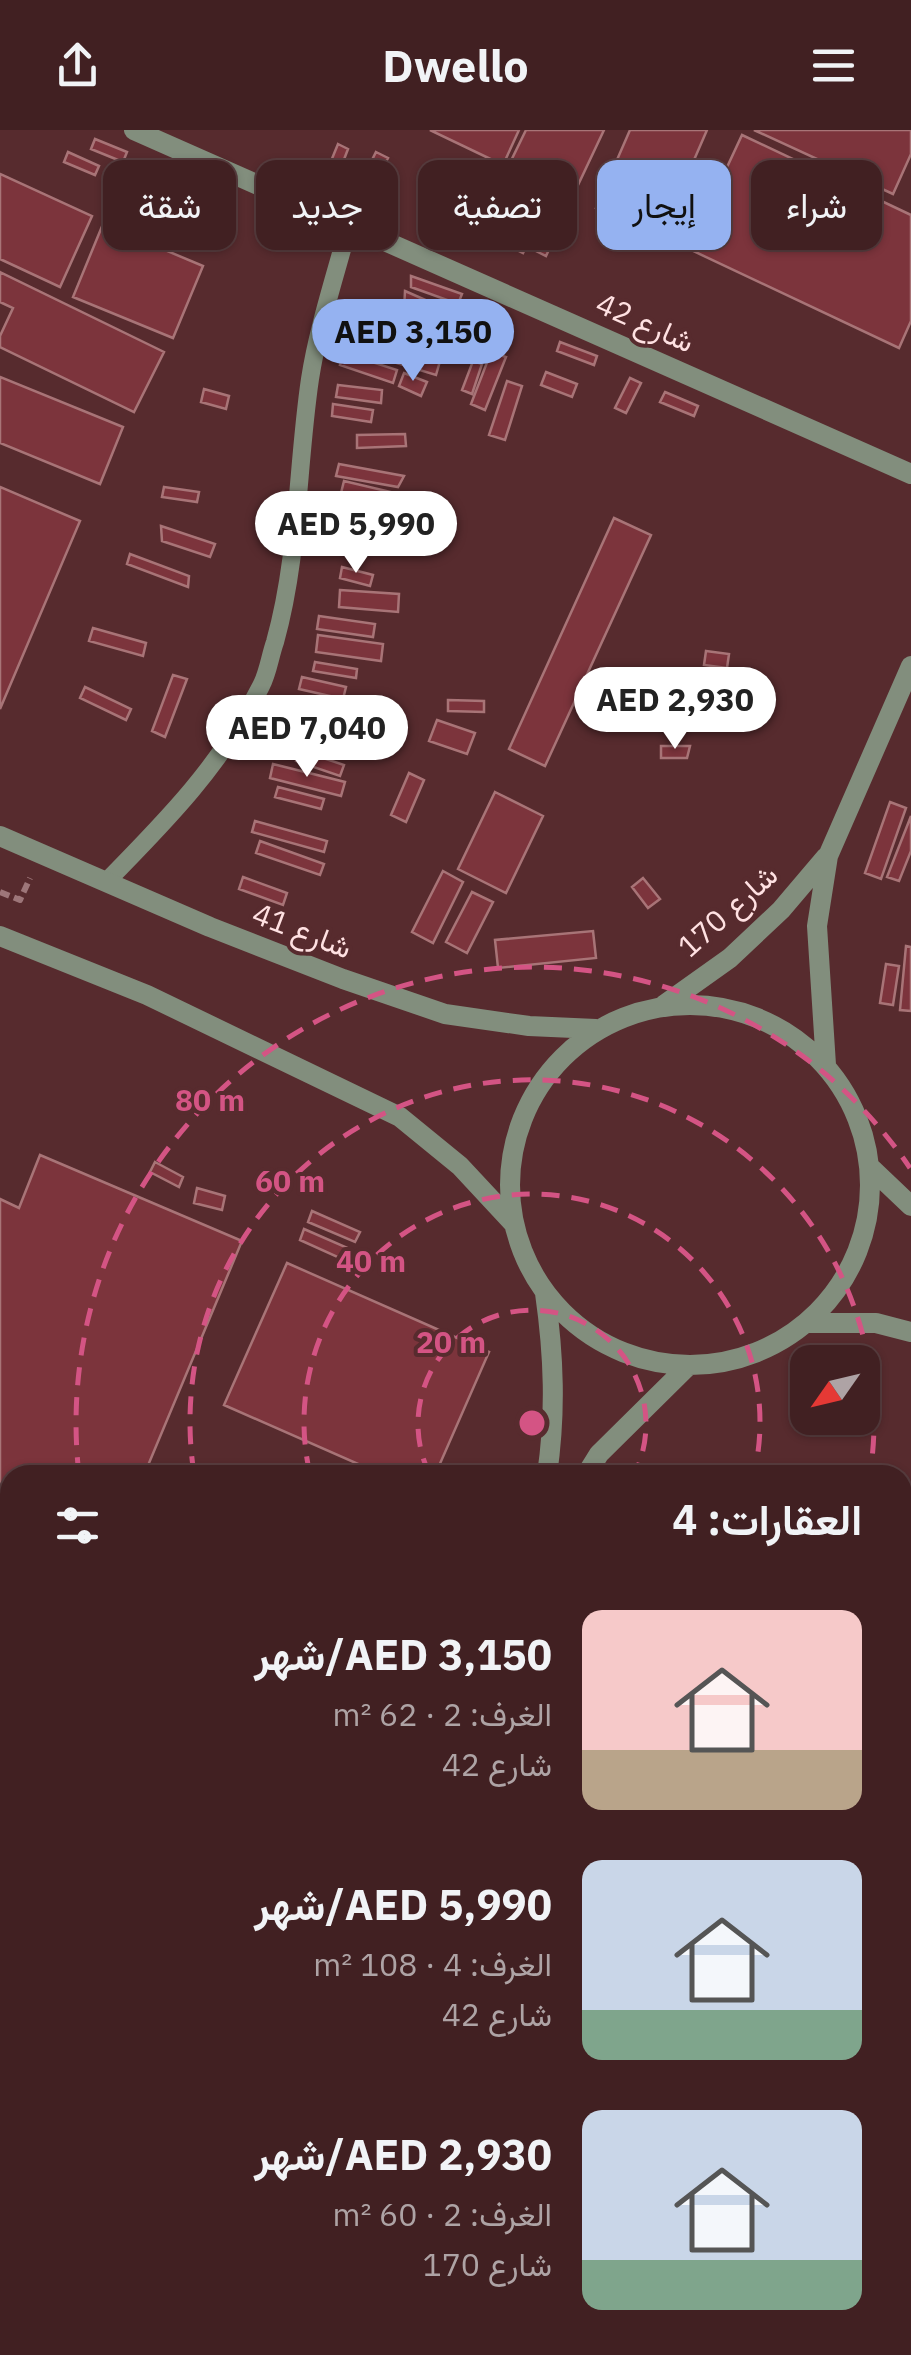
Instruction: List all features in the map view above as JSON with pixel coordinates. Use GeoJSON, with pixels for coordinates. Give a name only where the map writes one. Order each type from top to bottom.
{"type":"FeatureCollection","features":[{"type":"Feature","properties":{"kind":"street","name":"شارع 42"},"geometry":{"type":"LineString","coordinates":[[134,130],[256,183]]}},
{"type":"Feature","properties":{"kind":"street","name":"شارع 42"},"geometry":{"type":"LineString","coordinates":[[398,245],[911,474]]}},
{"type":"Feature","properties":{"kind":"street","name":"شارع 170"},"geometry":{"type":"LineString","coordinates":[[826,1065],[817,926],[828,856],[911,666]]}},
{"type":"Feature","properties":{"kind":"street","name":"شارع 41"},"geometry":{"type":"LineString","coordinates":[[0,836],[343,980],[445,1014],[529,1026],[596,1029]]}},
{"type":"Feature","properties":{"kind":"street","name":"شارع 170"},"geometry":{"type":"LineString","coordinates":[[664,1005],[730,958],[781,910],[828,856]]}},
{"type":"Feature","properties":{"kind":"street"},"geometry":{"type":"LineString","coordinates":[[0,936],[147,996],[400,1117],[460,1166],[514,1222]]}},
{"type":"Feature","properties":{"kind":"street"},"geometry":{"type":"LineString","coordinates":[[664,1005],[724,1006],[780,1027],[826,1065],[856,1113],[871,1168],[867,1226],[853,1262],[846,1279],[809,1323],[752,1356],[687,1367],[633,1356],[584,1332],[545,1294],[526,1260],[514,1222],[509,1178],[516,1134],[534,1092],[561,1056],[596,1029],[629,1014],[664,1005]]}},
{"type":"Feature","properties":{"kind":"street"},"geometry":{"type":"LineString","coordinates":[[871,1168],[911,1206]]}},
{"type":"Feature","properties":{"kind":"street"},"geometry":{"type":"LineString","coordinates":[[545,1294],[554,1359],[554,1425],[548,1465]]}},
{"type":"Feature","properties":{"kind":"street"},"geometry":{"type":"LineString","coordinates":[[809,1323],[876,1323],[911,1332]]}},
{"type":"Feature","properties":{"kind":"street"},"geometry":{"type":"LineString","coordinates":[[592,1465],[687,1367]]}},
{"type":"Feature","properties":{"kind":"lane"},"geometry":{"type":"LineString","coordinates":[[106,882],[188,798],[220,755],[263,683],[280,624],[294,551],[298,472],[311,374],[343,250]]}},
{"type":"Feature","properties":{"kind":"path"},"geometry":{"type":"LineString","coordinates":[[0,892],[20,900],[42,854]]}},
{"type":"Feature","properties":{"kind":"building"},"geometry":{"type":"Polygon","coordinates":[[[430,130],[519,130],[505,160],[493,160],[430,130]]]}},
{"type":"Feature","properties":{"kind":"building"},"geometry":{"type":"Polygon","coordinates":[[[526,130],[604,130],[577,187],[577,160],[511,160],[526,130]]]}},
{"type":"Feature","properties":{"kind":"building"},"geometry":{"type":"Polygon","coordinates":[[[630,130],[707,130],[694,160],[617,160],[630,130]]]}},
{"type":"Feature","properties":{"kind":"building"},"geometry":{"type":"Polygon","coordinates":[[[754,130],[911,130],[911,154],[893,194],[882,189],[882,160],[819,160],[754,130]]]}},
{"type":"Feature","properties":{"kind":"building"},"geometry":{"type":"Polygon","coordinates":[[[742,135],[795,160],[751,160],[751,250],[882,250],[882,201],[911,215],[911,321],[899,348],[691,250],[731,250],[730,160],[742,135]]]}},
{"type":"Feature","properties":{"kind":"building"},"geometry":{"type":"Polygon","coordinates":[[[95,139],[127,152],[124,160],[118,160],[91,149],[95,139]]]}},
{"type":"Feature","properties":{"kind":"building"},"geometry":{"type":"Polygon","coordinates":[[[338,144],[348,149],[344,160],[331,160],[338,144]]]}},
{"type":"Feature","properties":{"kind":"building"},"geometry":{"type":"Polygon","coordinates":[[[68,152],[99,166],[95,175],[64,162],[68,152]]]}},
{"type":"Feature","properties":{"kind":"building"},"geometry":{"type":"Polygon","coordinates":[[[376,152],[388,158],[387,160],[372,160],[376,152]]]}},
{"type":"Feature","properties":{"kind":"building"},"geometry":{"type":"Polygon","coordinates":[[[0,174],[92,216],[60,287],[0,259],[0,174]]]}},
{"type":"Feature","properties":{"kind":"building"},"geometry":{"type":"Polygon","coordinates":[[[103,224],[103,250],[165,250],[203,266],[173,338],[73,297],[103,224]]]}},
{"type":"Feature","properties":{"kind":"building"},"geometry":{"type":"Polygon","coordinates":[[[0,272],[164,352],[134,412],[0,347],[0,336],[13,308],[0,302],[0,272]]]}},
{"type":"Feature","properties":{"kind":"building"},"geometry":{"type":"Polygon","coordinates":[[[411,276],[462,294],[458,304],[411,287],[411,276]]]}},
{"type":"Feature","properties":{"kind":"building"},"geometry":{"type":"Polygon","coordinates":[[[405,291],[455,313],[455,329],[404,310],[405,291]]]}},
{"type":"Feature","properties":{"kind":"building"},"geometry":{"type":"Polygon","coordinates":[[[351,321],[385,327],[384,339],[350,333],[351,321]]]}},
{"type":"Feature","properties":{"kind":"building"},"geometry":{"type":"Polygon","coordinates":[[[560,342],[597,356],[594,365],[557,351],[560,342]]]}},
{"type":"Feature","properties":{"kind":"building"},"geometry":{"type":"Polygon","coordinates":[[[387,346],[440,361],[436,375],[383,359],[387,346]]]}},
{"type":"Feature","properties":{"kind":"building"},"geometry":{"type":"Polygon","coordinates":[[[491,352],[506,357],[485,410],[471,404],[491,352]]]}},
{"type":"Feature","properties":{"kind":"building"},"geometry":{"type":"Polygon","coordinates":[[[344,353],[397,370],[393,383],[340,365],[344,353]]]}},
{"type":"Feature","properties":{"kind":"building"},"geometry":{"type":"Polygon","coordinates":[[[473,361],[482,364],[472,394],[462,390],[473,361]]]}},
{"type":"Feature","properties":{"kind":"building"},"geometry":{"type":"Polygon","coordinates":[[[546,372],[577,384],[572,397],[541,385],[546,372]]]}},
{"type":"Feature","properties":{"kind":"building"},"geometry":{"type":"Polygon","coordinates":[[[404,373],[427,382],[421,396],[399,386],[404,373]]]}},
{"type":"Feature","properties":{"kind":"building"},"geometry":{"type":"Polygon","coordinates":[[[0,377],[123,427],[100,484],[0,443],[0,377]]]}},
{"type":"Feature","properties":{"kind":"building"},"geometry":{"type":"Polygon","coordinates":[[[630,378],[641,383],[626,413],[615,408],[630,378]]]}},
{"type":"Feature","properties":{"kind":"building"},"geometry":{"type":"Polygon","coordinates":[[[507,381],[522,386],[505,440],[489,435],[507,381]]]}},
{"type":"Feature","properties":{"kind":"building"},"geometry":{"type":"Polygon","coordinates":[[[338,385],[382,390],[381,403],[336,397],[338,385]]]}},
{"type":"Feature","properties":{"kind":"building"},"geometry":{"type":"Polygon","coordinates":[[[204,389],[229,396],[226,409],[201,402],[204,389]]]}},
{"type":"Feature","properties":{"kind":"building"},"geometry":{"type":"Polygon","coordinates":[[[665,392],[698,406],[694,416],[660,402],[665,392]]]}},
{"type":"Feature","properties":{"kind":"building"},"geometry":{"type":"Polygon","coordinates":[[[333,404],[373,410],[371,422],[332,416],[333,404]]]}},
{"type":"Feature","properties":{"kind":"building"},"geometry":{"type":"Polygon","coordinates":[[[405,434],[406,446],[357,448],[357,435],[405,434]]]}},
{"type":"Feature","properties":{"kind":"building"},"geometry":{"type":"Polygon","coordinates":[[[339,464],[404,476],[398,487],[336,476],[339,464]]]}},
{"type":"Feature","properties":{"kind":"building"},"geometry":{"type":"Polygon","coordinates":[[[344,481],[399,494],[401,511],[340,497],[344,481]]]}},
{"type":"Feature","properties":{"kind":"building"},"geometry":{"type":"Polygon","coordinates":[[[0,487],[80,521],[0,709],[0,487]]]}},
{"type":"Feature","properties":{"kind":"building"},"geometry":{"type":"Polygon","coordinates":[[[164,487],[199,492],[197,502],[162,497],[164,487]]]}},
{"type":"Feature","properties":{"kind":"building"},"geometry":{"type":"Polygon","coordinates":[[[614,518],[651,535],[545,766],[509,749],[614,518]]]}},
{"type":"Feature","properties":{"kind":"building"},"geometry":{"type":"Polygon","coordinates":[[[161,526],[215,544],[210,557],[162,541],[161,526]]]}},
{"type":"Feature","properties":{"kind":"building"},"geometry":{"type":"Polygon","coordinates":[[[130,554],[189,576],[188,587],[127,564],[130,554]]]}},
{"type":"Feature","properties":{"kind":"building"},"geometry":{"type":"Polygon","coordinates":[[[342,567],[373,575],[370,586],[340,578],[342,567]]]}},
{"type":"Feature","properties":{"kind":"building"},"geometry":{"type":"Polygon","coordinates":[[[340,590],[399,594],[398,612],[339,607],[340,590]]]}},
{"type":"Feature","properties":{"kind":"building"},"geometry":{"type":"Polygon","coordinates":[[[319,616],[375,624],[373,637],[317,629],[319,616]]]}},
{"type":"Feature","properties":{"kind":"building"},"geometry":{"type":"Polygon","coordinates":[[[93,628],[146,643],[143,656],[89,641],[93,628]]]}},
{"type":"Feature","properties":{"kind":"building"},"geometry":{"type":"Polygon","coordinates":[[[318,635],[383,644],[381,661],[316,652],[318,635]]]}},
{"type":"Feature","properties":{"kind":"building"},"geometry":{"type":"Polygon","coordinates":[[[706,651],[729,654],[727,668],[704,665],[706,651]]]}},
{"type":"Feature","properties":{"kind":"building"},"geometry":{"type":"Polygon","coordinates":[[[315,662],[357,669],[356,678],[313,671],[315,662]]]}},
{"type":"Feature","properties":{"kind":"building"},"geometry":{"type":"Polygon","coordinates":[[[696,670],[731,675],[730,687],[695,681],[696,670]]]}},
{"type":"Feature","properties":{"kind":"building"},"geometry":{"type":"Polygon","coordinates":[[[173,675],[187,679],[165,737],[152,731],[173,675]]]}},
{"type":"Feature","properties":{"kind":"building"},"geometry":{"type":"Polygon","coordinates":[[[302,677],[346,687],[343,699],[299,689],[302,677]]]}},
{"type":"Feature","properties":{"kind":"building"},"geometry":{"type":"Polygon","coordinates":[[[85,687],[131,709],[126,720],[80,698],[85,687]]]}},
{"type":"Feature","properties":{"kind":"building"},"geometry":{"type":"Polygon","coordinates":[[[448,700],[484,701],[484,712],[448,711],[448,700]]]}},
{"type":"Feature","properties":{"kind":"building"},"geometry":{"type":"Polygon","coordinates":[[[303,708],[350,722],[347,735],[299,720],[303,708]]]}},
{"type":"Feature","properties":{"kind":"building"},"geometry":{"type":"Polygon","coordinates":[[[437,720],[475,733],[467,754],[429,741],[437,720]]]}},
{"type":"Feature","properties":{"kind":"building"},"geometry":{"type":"Polygon","coordinates":[[[303,731],[352,746],[348,758],[299,743],[303,731]]]}},
{"type":"Feature","properties":{"kind":"building"},"geometry":{"type":"Polygon","coordinates":[[[661,746],[690,746],[687,758],[661,758],[661,746]]]}},
{"type":"Feature","properties":{"kind":"building"},"geometry":{"type":"Polygon","coordinates":[[[299,750],[344,765],[340,776],[296,761],[299,750]]]}},
{"type":"Feature","properties":{"kind":"building"},"geometry":{"type":"Polygon","coordinates":[[[273,764],[345,782],[341,796],[270,778],[273,764]]]}},
{"type":"Feature","properties":{"kind":"building"},"geometry":{"type":"Polygon","coordinates":[[[409,773],[424,780],[406,822],[391,815],[409,773]]]}},
{"type":"Feature","properties":{"kind":"building"},"geometry":{"type":"Polygon","coordinates":[[[278,787],[324,799],[321,809],[275,797],[278,787]]]}},
{"type":"Feature","properties":{"kind":"building"},"geometry":{"type":"Polygon","coordinates":[[[495,792],[543,816],[506,893],[458,869],[495,792]]]}},
{"type":"Feature","properties":{"kind":"building"},"geometry":{"type":"Polygon","coordinates":[[[890,802],[906,808],[881,879],[865,873],[890,802]]]}},
{"type":"Feature","properties":{"kind":"building"},"geometry":{"type":"Polygon","coordinates":[[[911,816],[911,851],[899,881],[887,877],[911,816]]]}},
{"type":"Feature","properties":{"kind":"building"},"geometry":{"type":"Polygon","coordinates":[[[255,821],[327,841],[324,852],[252,832],[255,821]]]}},
{"type":"Feature","properties":{"kind":"building"},"geometry":{"type":"Polygon","coordinates":[[[260,841],[324,864],[320,875],[256,853],[260,841]]]}},
{"type":"Feature","properties":{"kind":"building"},"geometry":{"type":"Polygon","coordinates":[[[443,871],[463,882],[433,943],[412,932],[443,871]]]}},
{"type":"Feature","properties":{"kind":"building"},"geometry":{"type":"Polygon","coordinates":[[[243,877],[287,893],[283,905],[239,889],[243,877]]]}},
{"type":"Feature","properties":{"kind":"building"},"geometry":{"type":"Polygon","coordinates":[[[643,878],[660,899],[648,908],[632,887],[643,878]]]}},
{"type":"Feature","properties":{"kind":"building"},"geometry":{"type":"Polygon","coordinates":[[[472,892],[493,902],[467,953],[446,942],[472,892]]]}},
{"type":"Feature","properties":{"kind":"building"},"geometry":{"type":"Polygon","coordinates":[[[593,931],[596,958],[498,968],[495,940],[593,931]]]}},
{"type":"Feature","properties":{"kind":"building"},"geometry":{"type":"Polygon","coordinates":[[[906,946],[911,947],[911,1011],[900,1010],[906,946]]]}},
{"type":"Feature","properties":{"kind":"building"},"geometry":{"type":"Polygon","coordinates":[[[886,964],[899,966],[893,1005],[880,1003],[886,964]]]}},
{"type":"Feature","properties":{"kind":"building"},"geometry":{"type":"Polygon","coordinates":[[[40,1155],[242,1241],[148,1465],[0,1465],[0,1199],[19,1208],[40,1155]]]}},
{"type":"Feature","properties":{"kind":"building"},"geometry":{"type":"Polygon","coordinates":[[[155,1162],[183,1177],[179,1187],[150,1172],[155,1162]]]}},
{"type":"Feature","properties":{"kind":"building"},"geometry":{"type":"Polygon","coordinates":[[[197,1188],[225,1196],[222,1210],[194,1203],[197,1188]]]}},
{"type":"Feature","properties":{"kind":"building"},"geometry":{"type":"Polygon","coordinates":[[[312,1211],[360,1232],[355,1242],[308,1222],[312,1211]]]}},
{"type":"Feature","properties":{"kind":"building"},"geometry":{"type":"Polygon","coordinates":[[[304,1229],[350,1249],[344,1260],[300,1240],[304,1229]]]}},
{"type":"Feature","properties":{"kind":"building"},"geometry":{"type":"Polygon","coordinates":[[[287,1263],[489,1352],[439,1465],[360,1465],[224,1405],[287,1263]]]}}]}
